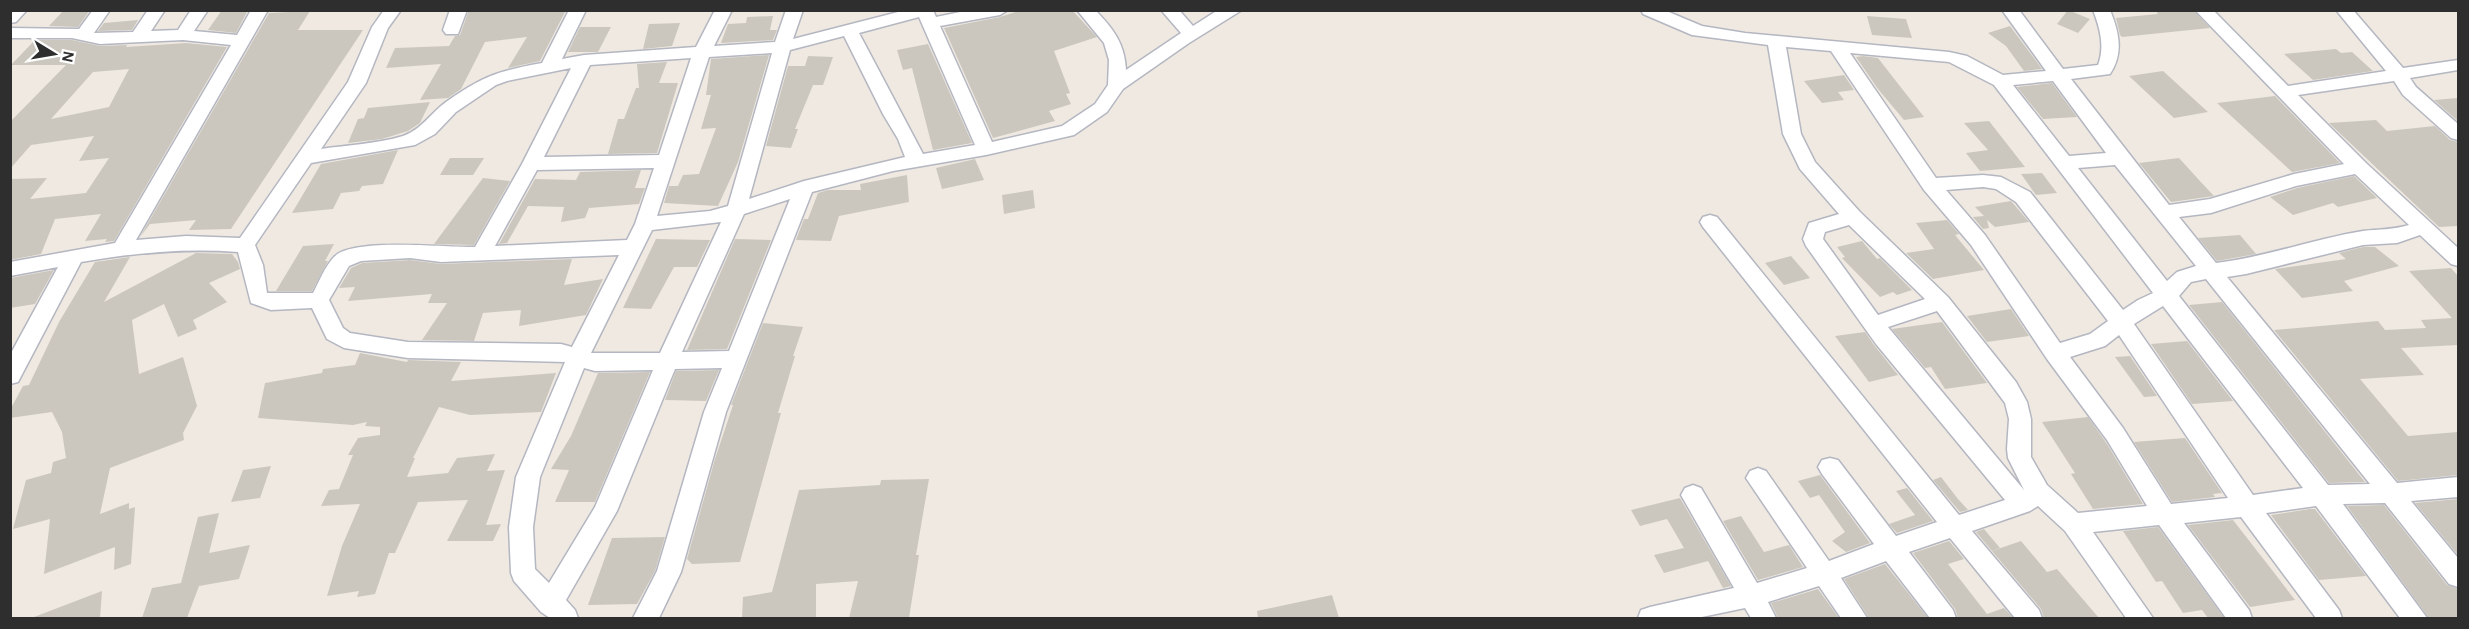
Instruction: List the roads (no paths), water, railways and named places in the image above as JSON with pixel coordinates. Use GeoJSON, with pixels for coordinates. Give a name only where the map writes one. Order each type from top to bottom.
{"type":"FeatureCollection","features":[{"type":"Feature","properties":{"kind":"street"},"geometry":{"type":"LineString","coordinates":[[10,18],[19,10]]}},
{"type":"Feature","properties":{"kind":"street"},"geometry":{"type":"LineString","coordinates":[[84,35],[102,10]]}},
{"type":"Feature","properties":{"kind":"street"},"geometry":{"type":"LineString","coordinates":[[138,38],[157,10]]}},
{"type":"Feature","properties":{"kind":"street"},"geometry":{"type":"LineString","coordinates":[[183,35],[200,10]]}},
{"type":"Feature","properties":{"kind":"street"},"geometry":{"type":"LineString","coordinates":[[121,249],[260,10]]}},
{"type":"Feature","properties":{"kind":"street"},"geometry":{"type":"LineString","coordinates":[[245,245],[357,83],[380,27],[393,10]]}},
{"type":"Feature","properties":{"kind":"street"},"geometry":{"type":"LineString","coordinates":[[452,30],[459,10]]}},
{"type":"Feature","properties":{"kind":"street"},"geometry":{"type":"LineString","coordinates":[[549,67],[578,10]]}},
{"type":"Feature","properties":{"kind":"street"},"geometry":{"type":"LineString","coordinates":[[566,618],[550,604],[523,573],[521,527],[528,477],[577,359],[645,224],[702,52],[724,10]]}},
{"type":"Feature","properties":{"kind":"street"},"geometry":{"type":"LineString","coordinates":[[550,604],[605,512],[667,361],[736,211],[782,47],[795,10]]}},
{"type":"Feature","properties":{"kind":"street"},"geometry":{"type":"LineString","coordinates":[[306,158],[408,141],[428,130],[445,112],[490,81],[549,67],[584,60],[782,47],[926,15],[1000,10]]}},
{"type":"Feature","properties":{"kind":"street"},"geometry":{"type":"LineString","coordinates":[[1086,10],[1101,25],[1116,46],[1119,63],[1117,85]]}},
{"type":"Feature","properties":{"kind":"street"},"geometry":{"type":"LineString","coordinates":[[1169,10],[1191,34]]}},
{"type":"Feature","properties":{"kind":"street"},"geometry":{"type":"LineString","coordinates":[[1649,10],[1698,31],[1745,38],[1949,57],[1967,63],[2000,81],[2322,495],[2414,618]]}},
{"type":"Feature","properties":{"kind":"street"},"geometry":{"type":"LineString","coordinates":[[2010,10],[2120,158],[2458,574]]}},
{"type":"Feature","properties":{"kind":"street"},"geometry":{"type":"LineString","coordinates":[[2000,81],[2104,70],[2108,66],[2110,34],[2101,10]]}},
{"type":"Feature","properties":{"kind":"street"},"geometry":{"type":"LineString","coordinates":[[2203,10],[2359,167],[2458,259]]}},
{"type":"Feature","properties":{"kind":"street"},"geometry":{"type":"LineString","coordinates":[[2344,10],[2399,75],[2409,92],[2458,134]]}},
{"type":"Feature","properties":{"kind":"street"},"geometry":{"type":"LineString","coordinates":[[645,224],[711,218],[804,188],[915,161],[986,149],[1067,131],[1101,108],[1117,85],[1229,11]]}},
{"type":"Feature","properties":{"kind":"street"},"geometry":{"type":"LineString","coordinates":[[926,15],[986,149]]}},
{"type":"Feature","properties":{"kind":"street"},"geometry":{"type":"LineString","coordinates":[[850,31],[869,64],[889,110],[912,144],[915,161]]}},
{"type":"Feature","properties":{"kind":"street"},"geometry":{"type":"LineString","coordinates":[[10,33],[84,35],[100,39],[183,35],[242,41]]}},
{"type":"Feature","properties":{"kind":"street"},"geometry":{"type":"LineString","coordinates":[[1776,40],[1792,134],[1807,165],[1853,217],[1941,302],[2008,388],[2016,402],[2020,419],[2018,449],[2030,498]]}},
{"type":"Feature","properties":{"kind":"street"},"geometry":{"type":"LineString","coordinates":[[1838,47],[1931,185],[1978,240],[2115,434],[2164,513],[2240,618]]}},
{"type":"Feature","properties":{"kind":"street"},"geometry":{"type":"LineString","coordinates":[[481,254],[531,164],[584,60]]}},
{"type":"Feature","properties":{"kind":"street"},"geometry":{"type":"LineString","coordinates":[[2284,92],[2458,65]]}},
{"type":"Feature","properties":{"kind":"street"},"geometry":{"type":"LineString","coordinates":[[2065,163],[2120,158]]}},
{"type":"Feature","properties":{"kind":"street"},"geometry":{"type":"LineString","coordinates":[[531,164],[667,161]]}},
{"type":"Feature","properties":{"kind":"street"},"geometry":{"type":"LineString","coordinates":[[2165,212],[2211,206],[2294,180],[2359,167]]}},
{"type":"Feature","properties":{"kind":"street"},"geometry":{"type":"LineString","coordinates":[[1931,185],[1983,181],[2011,188],[2024,197],[2120,321],[2247,506],[2331,618]]}},
{"type":"Feature","properties":{"kind":"street"},"geometry":{"type":"LineString","coordinates":[[646,618],[669,572],[715,412],[804,188]]}},
{"type":"Feature","properties":{"kind":"street"},"geometry":{"type":"LineString","coordinates":[[1853,217],[1816,228],[1813,239],[1874,324],[2030,498],[2073,524],[2140,618]]}},
{"type":"Feature","properties":{"kind":"street"},"geometry":{"type":"LineString","coordinates":[[1710,222],[1954,528],[2030,618]]}},
{"type":"Feature","properties":{"kind":"street"},"geometry":{"type":"LineString","coordinates":[[2055,352],[2097,340],[2120,321],[2145,305],[2166,296],[2184,278],[2213,270],[2263,264],[2363,238],[2397,236],[2424,227]]}},
{"type":"Feature","properties":{"kind":"street"},"geometry":{"type":"LineString","coordinates":[[10,269],[74,255],[121,249],[217,242],[245,245]]}},
{"type":"Feature","properties":{"kind":"street"},"geometry":{"type":"LineString","coordinates":[[245,245],[254,261],[254,282],[258,298],[271,302],[319,300]]}},
{"type":"Feature","properties":{"kind":"street"},"geometry":{"type":"LineString","coordinates":[[319,300],[342,261],[348,256],[410,251],[441,255],[634,247]]}},
{"type":"Feature","properties":{"kind":"street"},"geometry":{"type":"LineString","coordinates":[[10,376],[74,255]]}},
{"type":"Feature","properties":{"kind":"street"},"geometry":{"type":"LineString","coordinates":[[319,300],[335,333],[344,340],[408,351],[561,352],[594,363],[736,359]]}},
{"type":"Feature","properties":{"kind":"street"},"geometry":{"type":"LineString","coordinates":[[1874,324],[1941,302]]}},
{"type":"Feature","properties":{"kind":"street"},"geometry":{"type":"LineString","coordinates":[[1830,467],[1944,618]]}},
{"type":"Feature","properties":{"kind":"street"},"geometry":{"type":"LineString","coordinates":[[1758,478],[1855,618]]}},
{"type":"Feature","properties":{"kind":"street"},"geometry":{"type":"LineString","coordinates":[[2073,524],[2247,506],[2322,495],[2393,493],[2458,487]]}},
{"type":"Feature","properties":{"kind":"street"},"geometry":{"type":"LineString","coordinates":[[1693,495],[1764,618]]}},
{"type":"Feature","properties":{"kind":"street"},"geometry":{"type":"LineString","coordinates":[[1650,618],[1677,615],[1824,574],[1891,548],[1954,528],[2030,498]]}}]}
